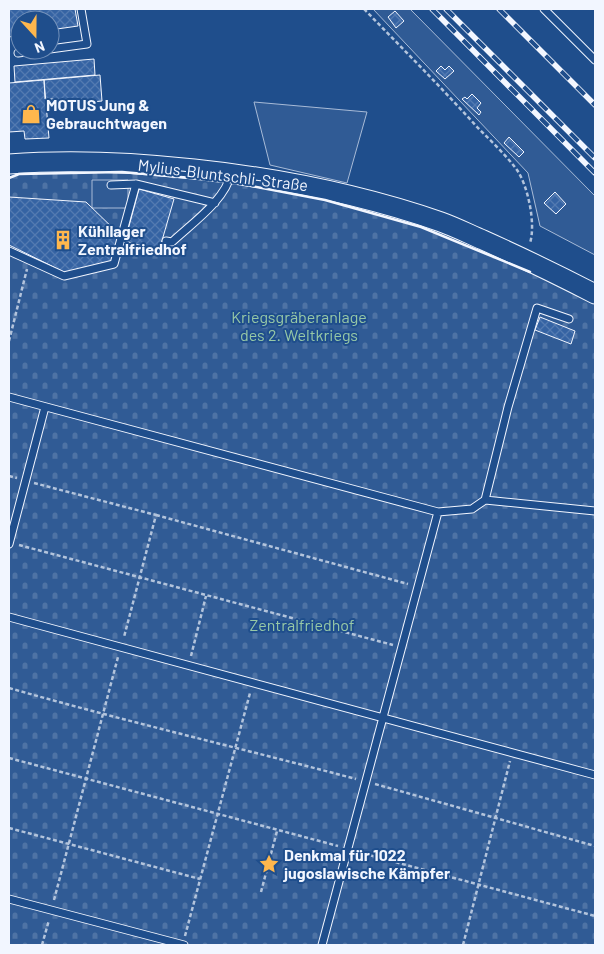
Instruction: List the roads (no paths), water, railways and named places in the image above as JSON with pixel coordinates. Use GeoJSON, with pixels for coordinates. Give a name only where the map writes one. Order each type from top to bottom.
{"type":"FeatureCollection","features":[{"type":"Feature","properties":{"kind":"street","name":"Mylius-Bluntschli-Straße"},"geometry":{"type":"LineString","coordinates":[[9,164],[84,160],[231,173],[265,177],[364,198],[442,223],[525,259],[595,294]]}},
{"type":"Feature","properties":{"kind":"lane"},"geometry":{"type":"LineString","coordinates":[[60,48],[87,44],[81,9]]}},
{"type":"Feature","properties":{"kind":"lane"},"geometry":{"type":"LineString","coordinates":[[544,9],[595,60]]}},
{"type":"Feature","properties":{"kind":"lane"},"geometry":{"type":"LineString","coordinates":[[166,241],[172,242],[215,202],[230,182],[231,173]]}},
{"type":"Feature","properties":{"kind":"lane"},"geometry":{"type":"LineString","coordinates":[[111,185],[136,184],[215,202]]}},
{"type":"Feature","properties":{"kind":"lane"},"geometry":{"type":"LineString","coordinates":[[9,251],[64,276],[114,264],[136,184]]}},
{"type":"Feature","properties":{"kind":"lane"},"geometry":{"type":"LineString","coordinates":[[485,500],[508,407],[537,308],[569,319]]}},
{"type":"Feature","properties":{"kind":"lane"},"geometry":{"type":"LineString","coordinates":[[9,397],[438,512],[472,509],[485,500],[595,512]]}},
{"type":"Feature","properties":{"kind":"lane"},"geometry":{"type":"LineString","coordinates":[[9,543],[44,407]]}},
{"type":"Feature","properties":{"kind":"lane"},"geometry":{"type":"LineString","coordinates":[[322,945],[438,512]]}},
{"type":"Feature","properties":{"kind":"lane"},"geometry":{"type":"LineString","coordinates":[[9,617],[595,775]]}},
{"type":"Feature","properties":{"kind":"lane"},"geometry":{"type":"LineString","coordinates":[[9,899],[184,945]]}},
{"type":"Feature","properties":{"kind":"railway"},"geometry":{"type":"LineString","coordinates":[[432,9],[595,173]]}},
{"type":"Feature","properties":{"kind":"railway"},"geometry":{"type":"LineString","coordinates":[[446,9],[595,158]]}},
{"type":"Feature","properties":{"kind":"railway"},"geometry":{"type":"LineString","coordinates":[[499,9],[595,105]]}},
{"type":"Feature","properties":{"kind":"place","name":"MOTUS Jung & Gebrauchtwagen"},"geometry":{"type":"Point","coordinates":[31,114]}},
{"type":"Feature","properties":{"kind":"place","name":"Kühllager Zentralfriedhof"},"geometry":{"type":"Point","coordinates":[63,240]}},
{"type":"Feature","properties":{"kind":"place","name":"Denkmal für 1022 jugoslawische Kämpfer"},"geometry":{"type":"Point","coordinates":[269,864]}},
{"type":"Feature","properties":{"kind":"park label","name":"Kriegsgräberanlage des 2. Weltkriegs"},"geometry":{"type":"Point","coordinates":[299,326]}},
{"type":"Feature","properties":{"kind":"park label","name":"Zentralfriedhof"},"geometry":{"type":"Point","coordinates":[302,625]}}]}
